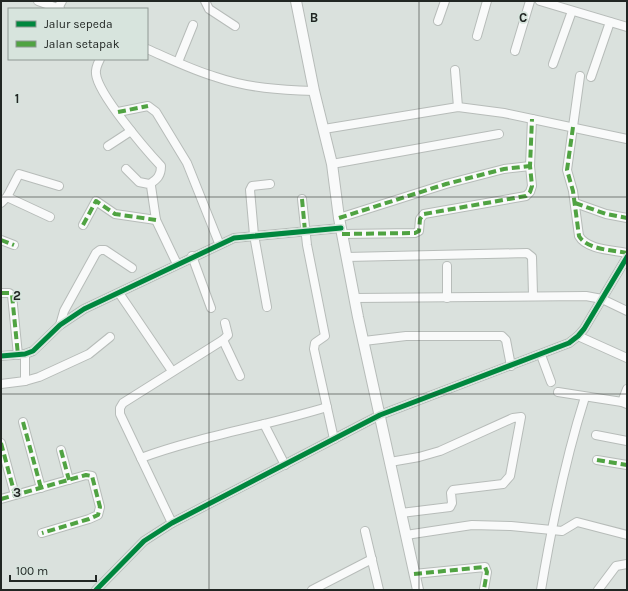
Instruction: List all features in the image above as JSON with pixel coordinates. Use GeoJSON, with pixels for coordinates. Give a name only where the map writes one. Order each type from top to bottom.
{"type":"FeatureCollection","features":[{"type":"Feature","properties":{"kind":"main road"},"geometry":{"type":"LineString","coordinates":[[296,1],[314,91],[332,164],[341,227],[354,298],[418,590]]}},
{"type":"Feature","properties":{"kind":"street"},"geometry":{"type":"LineString","coordinates":[[38,1],[60,6]]}},
{"type":"Feature","properties":{"kind":"street"},"geometry":{"type":"LineString","coordinates":[[205,1],[209,9],[235,26]]}},
{"type":"Feature","properties":{"kind":"street"},"geometry":{"type":"LineString","coordinates":[[438,21],[445,1]]}},
{"type":"Feature","properties":{"kind":"street"},"geometry":{"type":"LineString","coordinates":[[477,36],[487,1]]}},
{"type":"Feature","properties":{"kind":"street"},"geometry":{"type":"LineString","coordinates":[[515,51],[530,1]]}},
{"type":"Feature","properties":{"kind":"street"},"geometry":{"type":"LineString","coordinates":[[540,1],[627,28]]}},
{"type":"Feature","properties":{"kind":"street"},"geometry":{"type":"LineString","coordinates":[[553,64],[572,11]]}},
{"type":"Feature","properties":{"kind":"street"},"geometry":{"type":"LineString","coordinates":[[591,77],[610,22]]}},
{"type":"Feature","properties":{"kind":"street"},"geometry":{"type":"LineString","coordinates":[[178,62],[193,25]]}},
{"type":"Feature","properties":{"kind":"street"},"geometry":{"type":"LineString","coordinates":[[148,49],[217,78],[242,84],[281,90],[314,91]]}},
{"type":"Feature","properties":{"kind":"street"},"geometry":{"type":"LineString","coordinates":[[100,60],[96,69],[96,76],[101,87],[130,131],[161,166],[161,173],[158,178],[150,184],[139,182],[126,169]]}},
{"type":"Feature","properties":{"kind":"street"},"geometry":{"type":"LineString","coordinates":[[455,70],[458,107]]}},
{"type":"Feature","properties":{"kind":"street"},"geometry":{"type":"LineString","coordinates":[[580,76],[567,170],[571,181],[575,203],[578,232],[581,240],[596,246],[627,253]]}},
{"type":"Feature","properties":{"kind":"street"},"geometry":{"type":"LineString","coordinates":[[118,112],[148,106],[156,112],[190,170],[219,243]]}},
{"type":"Feature","properties":{"kind":"street"},"geometry":{"type":"LineString","coordinates":[[324,129],[458,107],[532,119],[627,139]]}},
{"type":"Feature","properties":{"kind":"street"},"geometry":{"type":"LineString","coordinates":[[1,356],[22,355],[38,347],[60,325],[84,309],[219,243],[234,238],[254,235],[305,232],[341,227],[415,233],[419,231],[420,219],[424,214],[526,196],[531,190],[530,166],[532,119]]}},
{"type":"Feature","properties":{"kind":"street"},"geometry":{"type":"LineString","coordinates":[[108,146],[130,131]]}},
{"type":"Feature","properties":{"kind":"street"},"geometry":{"type":"LineString","coordinates":[[332,164],[499,134]]}},
{"type":"Feature","properties":{"kind":"street"},"geometry":{"type":"LineString","coordinates":[[341,227],[446,184],[504,169],[530,166]]}},
{"type":"Feature","properties":{"kind":"street"},"geometry":{"type":"LineString","coordinates":[[1,203],[7,197],[19,174],[60,186]]}},
{"type":"Feature","properties":{"kind":"street"},"geometry":{"type":"LineString","coordinates":[[150,184],[156,220],[177,264]]}},
{"type":"Feature","properties":{"kind":"street"},"geometry":{"type":"LineString","coordinates":[[267,307],[254,235],[251,189],[255,185],[270,184]]}},
{"type":"Feature","properties":{"kind":"street"},"geometry":{"type":"LineString","coordinates":[[7,197],[50,218]]}},
{"type":"Feature","properties":{"kind":"street"},"geometry":{"type":"LineString","coordinates":[[302,199],[305,232],[325,336],[314,344],[334,439]]}},
{"type":"Feature","properties":{"kind":"street"},"geometry":{"type":"LineString","coordinates":[[83,225],[96,201],[115,214],[156,220]]}},
{"type":"Feature","properties":{"kind":"street"},"geometry":{"type":"LineString","coordinates":[[575,203],[606,214],[627,218]]}},
{"type":"Feature","properties":{"kind":"street"},"geometry":{"type":"LineString","coordinates":[[1,240],[14,245]]}},
{"type":"Feature","properties":{"kind":"street"},"geometry":{"type":"LineString","coordinates":[[60,325],[64,311],[96,253],[100,250],[105,250],[132,268]]}},
{"type":"Feature","properties":{"kind":"street"},"geometry":{"type":"LineString","coordinates":[[346,257],[527,253],[532,257],[533,295]]}},
{"type":"Feature","properties":{"kind":"street"},"geometry":{"type":"LineString","coordinates":[[192,256],[211,308]]}},
{"type":"Feature","properties":{"kind":"street"},"geometry":{"type":"LineString","coordinates":[[96,590],[144,541],[172,523],[380,415],[541,355],[568,343],[578,336],[627,257]]}},
{"type":"Feature","properties":{"kind":"street"},"geometry":{"type":"LineString","coordinates":[[447,266],[448,298]]}},
{"type":"Feature","properties":{"kind":"street"},"geometry":{"type":"LineString","coordinates":[[1,293],[9,293],[12,295],[26,381]]}},
{"type":"Feature","properties":{"kind":"street"},"geometry":{"type":"LineString","coordinates":[[119,293],[172,371]]}},
{"type":"Feature","properties":{"kind":"street"},"geometry":{"type":"LineString","coordinates":[[354,298],[448,298],[533,295],[586,296],[602,299],[627,311]]}},
{"type":"Feature","properties":{"kind":"street"},"geometry":{"type":"LineString","coordinates":[[172,523],[120,414],[120,408],[123,403],[223,340],[228,335],[225,323]]}},
{"type":"Feature","properties":{"kind":"street"},"geometry":{"type":"LineString","coordinates":[[364,341],[406,336],[502,336],[506,340],[511,366]]}},
{"type":"Feature","properties":{"kind":"street"},"geometry":{"type":"LineString","coordinates":[[578,336],[627,358]]}},
{"type":"Feature","properties":{"kind":"street"},"geometry":{"type":"LineString","coordinates":[[1,384],[26,381],[52,372],[89,354],[110,337]]}},
{"type":"Feature","properties":{"kind":"street"},"geometry":{"type":"LineString","coordinates":[[223,340],[240,376]]}},
{"type":"Feature","properties":{"kind":"street"},"geometry":{"type":"LineString","coordinates":[[541,355],[551,382]]}},
{"type":"Feature","properties":{"kind":"street"},"geometry":{"type":"LineString","coordinates":[[558,392],[625,403],[627,389]]}},
{"type":"Feature","properties":{"kind":"street"},"geometry":{"type":"LineString","coordinates":[[541,590],[551,530],[572,438],[585,396]]}},
{"type":"Feature","properties":{"kind":"street"},"geometry":{"type":"LineString","coordinates":[[141,458],[164,450],[327,407]]}},
{"type":"Feature","properties":{"kind":"street"},"geometry":{"type":"LineString","coordinates":[[390,462],[428,455],[513,418],[520,417],[510,476],[503,484],[453,490],[451,493],[452,503],[450,507],[401,513]]}},
{"type":"Feature","properties":{"kind":"street"},"geometry":{"type":"LineString","coordinates":[[23,422],[41,488]]}},
{"type":"Feature","properties":{"kind":"street"},"geometry":{"type":"LineString","coordinates":[[264,424],[285,465]]}},
{"type":"Feature","properties":{"kind":"street"},"geometry":{"type":"LineString","coordinates":[[596,435],[627,441]]}},
{"type":"Feature","properties":{"kind":"street"},"geometry":{"type":"LineString","coordinates":[[1,443],[15,495]]}},
{"type":"Feature","properties":{"kind":"street"},"geometry":{"type":"LineString","coordinates":[[61,450],[69,480]]}},
{"type":"Feature","properties":{"kind":"street"},"geometry":{"type":"LineString","coordinates":[[598,460],[627,465]]}},
{"type":"Feature","properties":{"kind":"street"},"geometry":{"type":"LineString","coordinates":[[1,499],[86,475],[92,476],[95,481],[100,512],[95,517],[42,533]]}},
{"type":"Feature","properties":{"kind":"street"},"geometry":{"type":"LineString","coordinates":[[406,535],[472,525],[564,530],[573,523],[578,522],[627,535]]}},
{"type":"Feature","properties":{"kind":"street"},"geometry":{"type":"LineString","coordinates":[[365,531],[379,590]]}},
{"type":"Feature","properties":{"kind":"street"},"geometry":{"type":"LineString","coordinates":[[315,589],[372,559]]}},
{"type":"Feature","properties":{"kind":"street"},"geometry":{"type":"LineString","coordinates":[[598,590],[613,568],[618,564],[627,564]]}},
{"type":"Feature","properties":{"kind":"street"},"geometry":{"type":"LineString","coordinates":[[414,574],[485,567],[487,572],[484,589]]}},
{"type":"Feature","properties":{"kind":"marked path"},"geometry":{"type":"LineString","coordinates":[[118,112],[148,106]]}},
{"type":"Feature","properties":{"kind":"marked path"},"geometry":{"type":"LineString","coordinates":[[342,234],[415,233],[419,231],[420,219],[424,214],[526,196],[530,192],[532,186],[530,166],[532,119]]}},
{"type":"Feature","properties":{"kind":"marked path"},"geometry":{"type":"LineString","coordinates":[[573,127],[567,170],[573,191],[579,236],[583,241],[594,247],[627,253]]}},
{"type":"Feature","properties":{"kind":"marked path"},"geometry":{"type":"LineString","coordinates":[[339,218],[446,184],[504,169],[530,166]]}},
{"type":"Feature","properties":{"kind":"marked path"},"geometry":{"type":"LineString","coordinates":[[302,199],[305,231]]}},
{"type":"Feature","properties":{"kind":"marked path"},"geometry":{"type":"LineString","coordinates":[[83,225],[96,201],[115,214],[156,220]]}},
{"type":"Feature","properties":{"kind":"marked path"},"geometry":{"type":"LineString","coordinates":[[575,203],[606,214],[627,218]]}},
{"type":"Feature","properties":{"kind":"marked path"},"geometry":{"type":"LineString","coordinates":[[1,240],[14,245]]}},
{"type":"Feature","properties":{"kind":"marked path"},"geometry":{"type":"LineString","coordinates":[[1,293],[9,293],[12,295],[18,355]]}},
{"type":"Feature","properties":{"kind":"marked path"},"geometry":{"type":"LineString","coordinates":[[23,422],[41,488]]}},
{"type":"Feature","properties":{"kind":"marked path"},"geometry":{"type":"LineString","coordinates":[[1,443],[15,495]]}},
{"type":"Feature","properties":{"kind":"marked path"},"geometry":{"type":"LineString","coordinates":[[61,450],[69,480]]}},
{"type":"Feature","properties":{"kind":"marked path"},"geometry":{"type":"LineString","coordinates":[[597,460],[627,465]]}},
{"type":"Feature","properties":{"kind":"marked path"},"geometry":{"type":"LineString","coordinates":[[1,499],[86,475],[92,476],[100,507],[98,515],[42,533]]}},
{"type":"Feature","properties":{"kind":"marked path"},"geometry":{"type":"LineString","coordinates":[[414,574],[485,567],[487,572],[484,589]]}},
{"type":"Feature","properties":{"kind":"cycle path"},"geometry":{"type":"LineString","coordinates":[[1,356],[25,354],[33,351],[60,325],[84,309],[234,238],[341,228]]}},
{"type":"Feature","properties":{"kind":"cycle path"},"geometry":{"type":"LineString","coordinates":[[96,590],[144,541],[172,523],[380,415],[569,343],[584,329],[627,257]]}}]}
